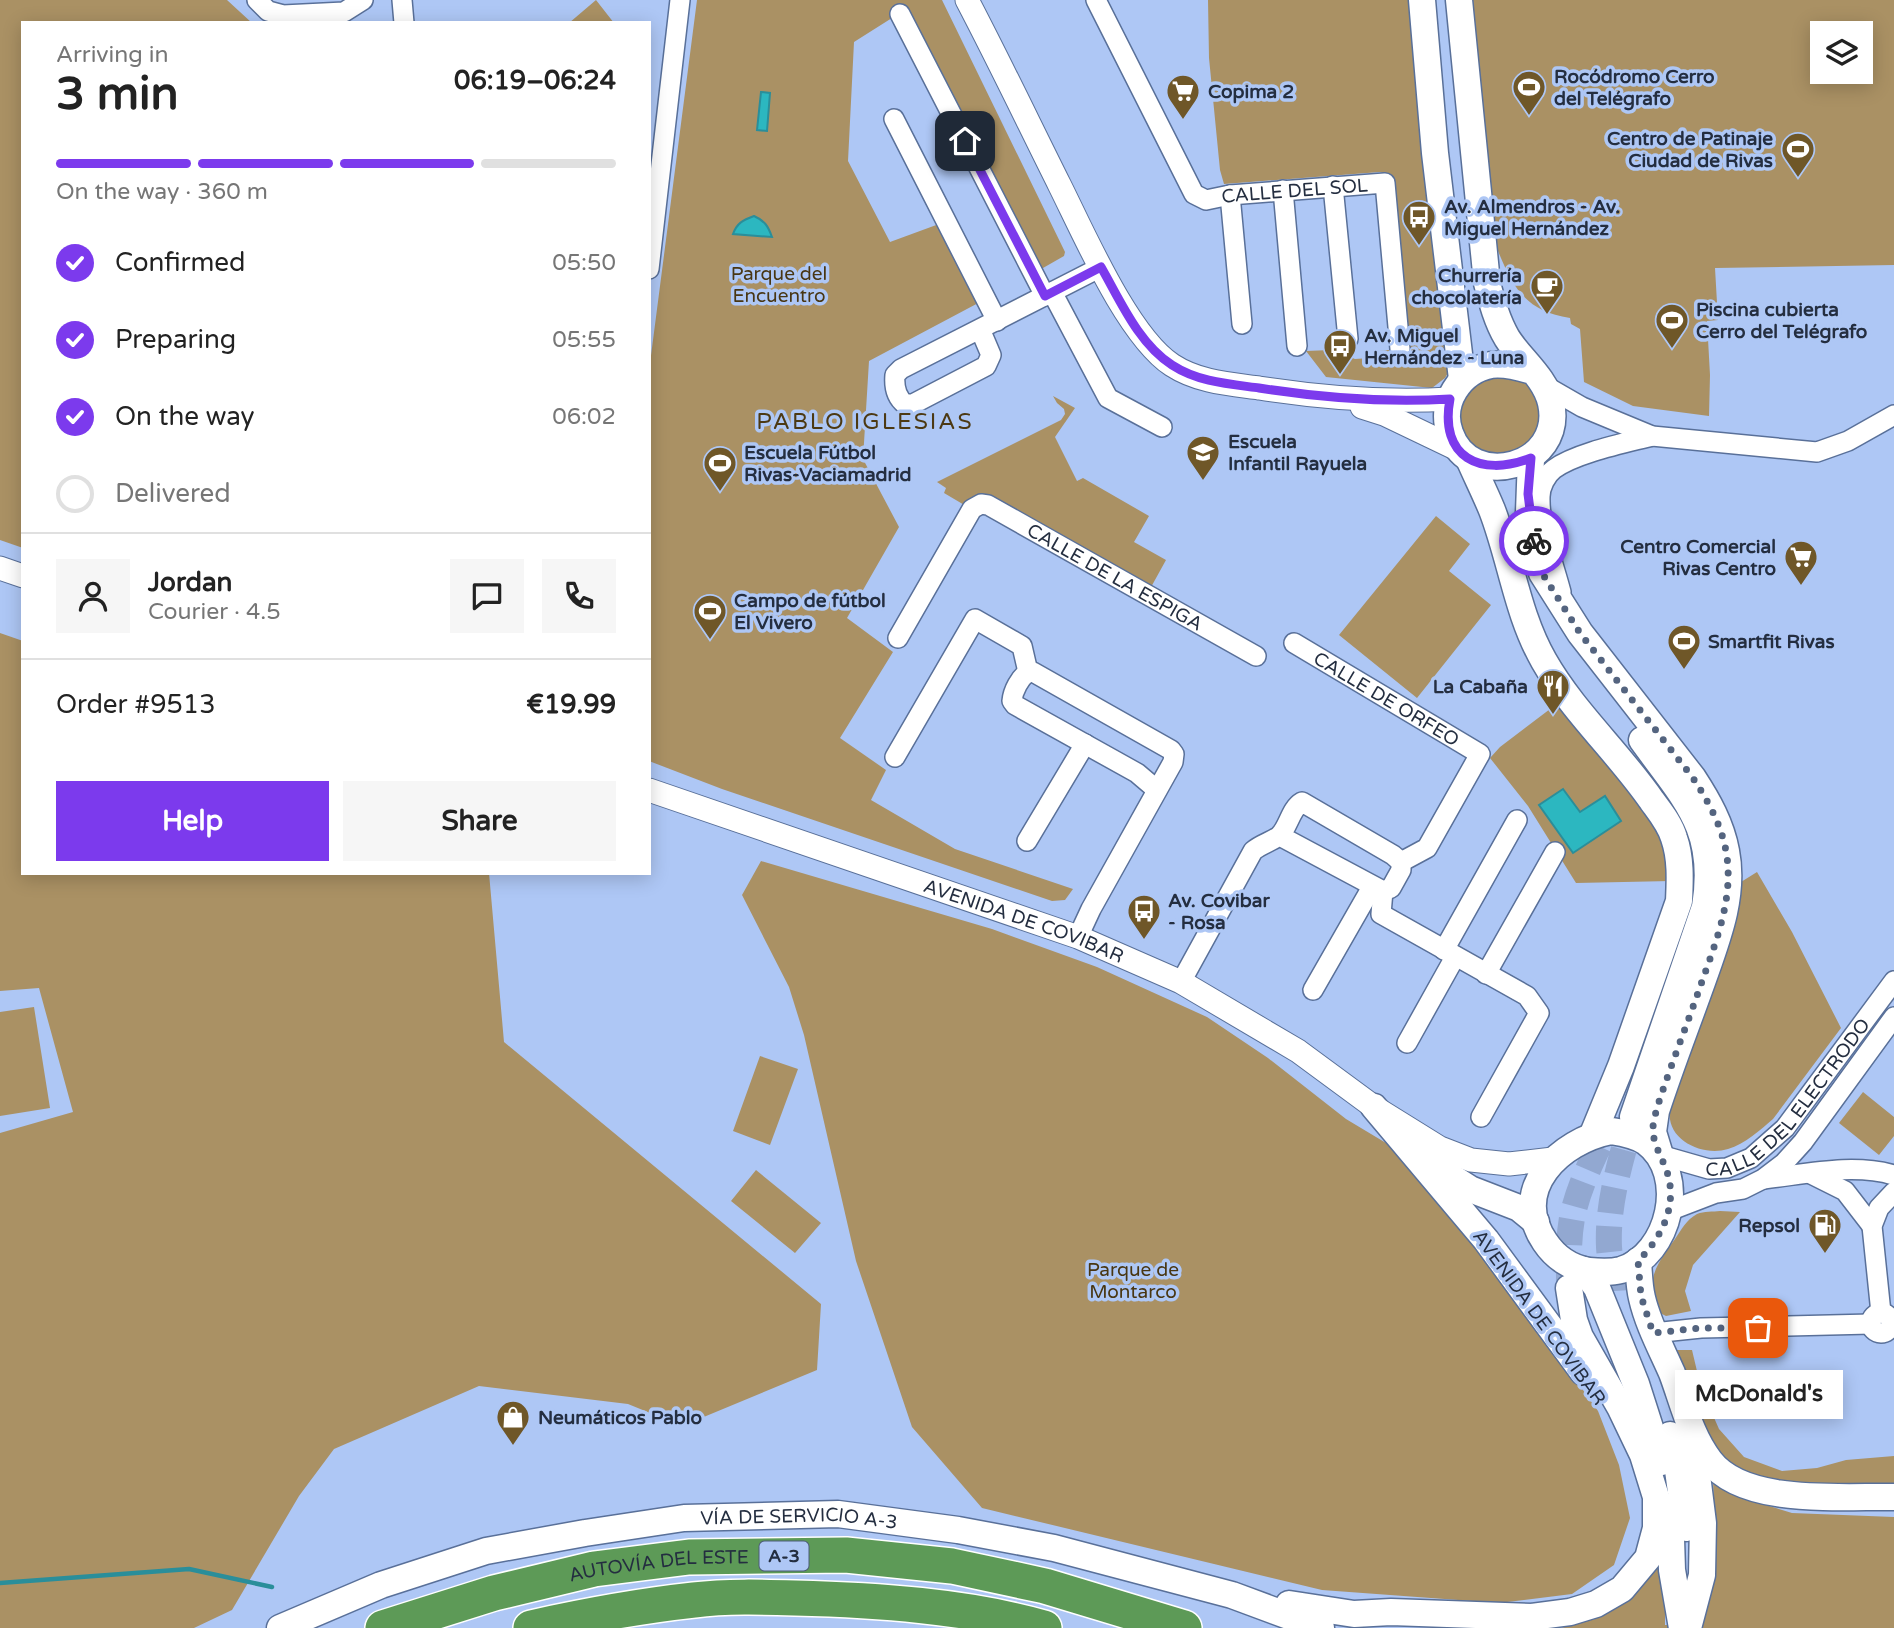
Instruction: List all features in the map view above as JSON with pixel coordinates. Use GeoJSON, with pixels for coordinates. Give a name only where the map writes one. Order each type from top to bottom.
{"type":"FeatureCollection","features":[{"type":"Feature","properties":{"kind":"highway","name":"AUTOVÍA DEL ESTE"},"geometry":{"type":"LineString","coordinates":[[383,1628],[494,1593],[594,1569],[689,1557],[846,1555],[952,1566],[1045,1586],[1185,1628]]}},
{"type":"Feature","properties":{"kind":"highway","name":"AUTOVÍA DEL ESTE"},"geometry":{"type":"LineString","coordinates":[[531,1628],[606,1612],[670,1603],[752,1597],[855,1600],[946,1609],[1044,1628]]}},
{"type":"Feature","properties":{"kind":"main road"},"geometry":{"type":"LineString","coordinates":[[1422,0],[1456,389],[1447,425],[1493,511],[1514,590],[1544,661],[1643,788],[1674,836],[1678,855],[1679,901],[1621,1066],[1592,1134]]}},
{"type":"Feature","properties":{"kind":"main road"},"geometry":{"type":"LineString","coordinates":[[1459,0],[1487,283],[1499,324],[1537,378],[1552,405],[1549,431],[1540,450],[1531,458],[1503,466],[1463,455]]}},
{"type":"Feature","properties":{"kind":"main road"},"geometry":{"type":"LineString","coordinates":[[1456,389],[1476,370],[1492,365],[1509,365],[1537,378]]}},
{"type":"Feature","properties":{"kind":"main road"},"geometry":{"type":"LineString","coordinates":[[1531,458],[1529,512],[1551,616],[1691,808],[1702,832],[1709,862],[1705,908],[1623,1114],[1686,921],[1691,899],[1690,852],[1670,805],[1532,632]]}},
{"type":"Feature","properties":{"kind":"main road"},"geometry":{"type":"LineString","coordinates":[[1542,573],[1580,633],[1693,778],[1713,812],[1726,851],[1728,879],[1723,915],[1656,1111],[1653,1132],[1668,1176],[1671,1194],[1669,1211],[1653,1246],[1638,1261],[1621,1270],[1576,1279]]}},
{"type":"Feature","properties":{"kind":"main road","name":"AVENIDA DE COVIBAR"},"geometry":{"type":"LineString","coordinates":[[1374,1107],[1486,1240],[1600,1395],[1638,1484],[1642,1517],[1636,1546],[1616,1577],[1570,1612]]}},
{"type":"Feature","properties":{"kind":"main road"},"geometry":{"type":"LineString","coordinates":[[1660,1155],[1645,1141],[1629,1134],[1611,1131],[1592,1134],[1553,1158],[1541,1176],[1533,1199],[1536,1223],[1543,1240],[1576,1279],[1598,1289],[1632,1372],[1663,1467],[1671,1517],[1672,1570],[1685,1628]]}},
{"type":"Feature","properties":{"kind":"main road"},"geometry":{"type":"LineString","coordinates":[[1409,1150],[1470,1189],[1519,1208],[1536,1223]]}},
{"type":"Feature","properties":{"kind":"main road"},"geometry":{"type":"LineString","coordinates":[[1638,1261],[1641,1296],[1690,1426],[1699,1479],[1703,1523],[1702,1575],[1685,1628]]}},
{"type":"Feature","properties":{"kind":"main road"},"geometry":{"type":"LineString","coordinates":[[1232,1595],[1354,1614],[1391,1612],[1532,1617],[1570,1612],[1595,1604],[1622,1589],[1648,1558],[1656,1528],[1656,1497],[1643,1455],[1620,1407],[1580,1337],[1574,1320],[1576,1279]]}},
{"type":"Feature","properties":{"kind":"main road"},"geometry":{"type":"LineString","coordinates":[[1614,1291],[1664,1416],[1678,1462],[1686,1533],[1685,1628]]}},
{"type":"Feature","properties":{"kind":"main road"},"geometry":{"type":"LineString","coordinates":[[1690,1426],[1711,1462],[1733,1479],[1756,1489],[1787,1495],[1894,1497]]}},
{"type":"Feature","properties":{"kind":"main road","name":"VÍA DE SERVICIO A-3"},"geometry":{"type":"LineString","coordinates":[[280,1628],[381,1585],[486,1551],[585,1532],[684,1518],[838,1514],[1054,1548],[1232,1595],[1321,1628]]}},
{"type":"Feature","properties":{"kind":"street"},"geometry":{"type":"LineString","coordinates":[[257,0],[268,10],[283,15],[344,12],[363,0]]}},
{"type":"Feature","properties":{"kind":"street"},"geometry":{"type":"LineString","coordinates":[[402,0],[404,21]]}},
{"type":"Feature","properties":{"kind":"street"},"geometry":{"type":"LineString","coordinates":[[651,252],[680,0]]}},
{"type":"Feature","properties":{"kind":"street","name":"CALLE DEL SOL"},"geometry":{"type":"LineString","coordinates":[[1096,0],[1194,194],[1206,200],[1230,195],[1382,181],[1386,186],[1400,349]]}},
{"type":"Feature","properties":{"kind":"street"},"geometry":{"type":"LineString","coordinates":[[972,2],[1101,267],[1134,324],[1158,353],[1192,376],[1336,399],[1406,402],[1456,389]]}},
{"type":"Feature","properties":{"kind":"street"},"geometry":{"type":"LineString","coordinates":[[900,14],[1048,294],[1108,398],[1162,427]]}},
{"type":"Feature","properties":{"kind":"street"},"geometry":{"type":"LineString","coordinates":[[894,119],[988,325],[991,355],[986,366],[913,404],[905,404],[899,399],[894,384],[895,375],[901,369],[988,325],[1101,267]]}},
{"type":"Feature","properties":{"kind":"street"},"geometry":{"type":"LineString","coordinates":[[1333,186],[1348,339]]}},
{"type":"Feature","properties":{"kind":"street"},"geometry":{"type":"LineString","coordinates":[[1283,190],[1297,346]]}},
{"type":"Feature","properties":{"kind":"street"},"geometry":{"type":"LineString","coordinates":[[1230,195],[1242,324]]}},
{"type":"Feature","properties":{"kind":"street"},"geometry":{"type":"LineString","coordinates":[[1537,378],[1582,407],[1652,436],[1817,452],[1848,441],[1894,415]]}},
{"type":"Feature","properties":{"kind":"street"},"geometry":{"type":"LineString","coordinates":[[1336,399],[1384,414],[1463,455]]}},
{"type":"Feature","properties":{"kind":"street"},"geometry":{"type":"LineString","coordinates":[[1566,610],[1543,521],[1540,496],[1544,482],[1554,469],[1583,456],[1652,436]]}},
{"type":"Feature","properties":{"kind":"street"},"geometry":{"type":"LineString","coordinates":[[1531,458],[1556,455],[1581,444],[1612,438],[1630,442]]}},
{"type":"Feature","properties":{"kind":"street","name":"CALLE DE LA ESPIGA"},"geometry":{"type":"LineString","coordinates":[[898,638],[972,509],[981,504],[988,505],[1256,656]]}},
{"type":"Feature","properties":{"kind":"street"},"geometry":{"type":"LineString","coordinates":[[0,568],[21,575]]}},
{"type":"Feature","properties":{"kind":"street"},"geometry":{"type":"LineString","coordinates":[[895,757],[975,619],[1022,646],[1028,671]]}},
{"type":"Feature","properties":{"kind":"street","name":"CALLE DE ORFEO"},"geometry":{"type":"LineString","coordinates":[[1294,643],[1480,754],[1427,848],[1401,862]]}},
{"type":"Feature","properties":{"kind":"street"},"geometry":{"type":"LineString","coordinates":[[1078,937],[1173,762],[1174,754],[1034,672],[1028,671],[1023,675],[1012,695],[1015,705],[1137,773],[1157,790]]}},
{"type":"Feature","properties":{"kind":"street"},"geometry":{"type":"LineString","coordinates":[[1027,841],[1084,744]]}},
{"type":"Feature","properties":{"kind":"street","name":"AVENIDA DE COVIBAR"},"geometry":{"type":"LineString","coordinates":[[651,790],[1078,937],[1181,982],[1298,1051],[1374,1107],[1440,1148],[1471,1160],[1509,1164],[1553,1158]]}},
{"type":"Feature","properties":{"kind":"street"},"geometry":{"type":"LineString","coordinates":[[1181,982],[1253,851],[1280,836],[1297,805],[1302,802],[1393,855],[1401,862],[1401,870],[1391,888],[1377,889],[1280,836]]}},
{"type":"Feature","properties":{"kind":"street"},"geometry":{"type":"LineString","coordinates":[[1407,1043],[1449,953],[1517,820]]}},
{"type":"Feature","properties":{"kind":"street"},"geometry":{"type":"LineString","coordinates":[[1486,974],[1555,852]]}},
{"type":"Feature","properties":{"kind":"street"},"geometry":{"type":"LineString","coordinates":[[1377,889],[1381,914],[1527,996],[1539,1013],[1481,1117]]}},
{"type":"Feature","properties":{"kind":"street"},"geometry":{"type":"LineString","coordinates":[[1313,990],[1377,889]]}},
{"type":"Feature","properties":{"kind":"street","name":"CALLE DEL ELECTRODO"},"geometry":{"type":"LineString","coordinates":[[1660,1155],[1709,1169],[1727,1168],[1751,1158],[1785,1128],[1894,981]]}},
{"type":"Feature","properties":{"kind":"street","name":"CALLE DEL ELECTRODO"},"geometry":{"type":"LineString","coordinates":[[1669,1211],[1716,1193],[1742,1189],[1763,1179],[1784,1163],[1803,1142],[1894,1017]]}},
{"type":"Feature","properties":{"kind":"street"},"geometry":{"type":"LineString","coordinates":[[1763,1179],[1836,1170],[1876,1170],[1894,1175]]}},
{"type":"Feature","properties":{"kind":"street"},"geometry":{"type":"LineString","coordinates":[[1811,1174],[1845,1191],[1872,1226]]}},
{"type":"Feature","properties":{"kind":"street"},"geometry":{"type":"LineString","coordinates":[[1653,1333],[1876,1318],[1872,1226],[1879,1208],[1894,1192]]}},
{"type":"Feature","properties":{"kind":"green space"},"geometry":{"type":"Polygon","coordinates":[[[0,0],[227,0],[250,21],[21,21],[21,547],[0,540],[0,0]]]}},
{"type":"Feature","properties":{"kind":"green space"},"geometry":{"type":"Polygon","coordinates":[[[596,0],[612,21],[571,21],[596,0]]]}},
{"type":"Feature","properties":{"kind":"green space","name":"Parque del Encuentro"},"geometry":{"type":"Polygon","coordinates":[[[697,0],[942,0],[1065,252],[1064,256],[1036,272],[903,11],[854,42],[848,161],[890,242],[939,224],[982,301],[869,361],[863,459],[899,527],[847,618],[893,652],[840,738],[886,770],[871,800],[955,849],[1073,889],[1065,900],[1052,901],[722,789],[651,762],[651,356],[697,0]]]}},
{"type":"Feature","properties":{"kind":"green space"},"geometry":{"type":"Polygon","coordinates":[[[1208,0],[1410,0],[1452,366],[1445,378],[1432,388],[1326,377],[1306,351],[1331,350],[1355,359],[1370,358],[1370,352],[1407,348],[1389,175],[1380,172],[1224,184],[1220,170],[1209,58],[1208,0]]]}},
{"type":"Feature","properties":{"kind":"green space"},"geometry":{"type":"Polygon","coordinates":[[[1473,0],[1894,0],[1894,265],[1715,268],[1718,320],[1707,321],[1709,416],[1633,406],[1584,382],[1580,329],[1571,324],[1570,318],[1554,315],[1531,303],[1514,285],[1496,246],[1473,0]]]}},
{"type":"Feature","properties":{"kind":"green space"},"geometry":{"type":"Polygon","coordinates":[[[1502,373],[1527,383],[1541,405],[1539,433],[1519,454],[1477,453],[1459,431],[1459,402],[1466,389],[1502,373]]]}},
{"type":"Feature","properties":{"kind":"green space"},"geometry":{"type":"Polygon","coordinates":[[[1053,396],[1075,408],[1055,437],[1077,481],[1083,478],[1149,516],[1134,542],[1166,560],[1150,589],[1118,572],[966,506],[944,493],[946,488],[937,482],[1061,420],[1065,414],[1064,409],[1053,396]]]}},
{"type":"Feature","properties":{"kind":"green space"},"geometry":{"type":"Polygon","coordinates":[[[1436,516],[1470,544],[1449,571],[1491,605],[1417,698],[1339,635],[1436,516]]]}},
{"type":"Feature","properties":{"kind":"green space"},"geometry":{"type":"Polygon","coordinates":[[[0,633],[21,640],[21,875],[489,875],[504,1042],[821,1304],[817,1370],[682,1426],[628,1404],[479,1386],[334,1449],[299,1496],[232,1610],[194,1628],[0,1628],[0,1133],[73,1112],[39,988],[0,991],[0,633]]]}},
{"type":"Feature","properties":{"kind":"green space"},"geometry":{"type":"Polygon","coordinates":[[[1558,703],[1660,829],[1671,881],[1576,883],[1528,806],[1490,758],[1500,747],[1558,703]]]}},
{"type":"Feature","properties":{"kind":"green space","name":"Parque de Montarco"},"geometry":{"type":"Polygon","coordinates":[[[761,861],[992,929],[1097,967],[1207,1017],[1268,1058],[1346,1119],[1401,1152],[1480,1246],[1598,1411],[1619,1465],[1630,1518],[1614,1565],[1572,1594],[1499,1603],[1322,1590],[982,1508],[912,1427],[856,1261],[804,1035],[789,987],[742,895],[761,861]]]}},
{"type":"Feature","properties":{"kind":"green space"},"geometry":{"type":"Polygon","coordinates":[[[1757,872],[1792,932],[1841,1028],[1773,1119],[1734,1147],[1708,1151],[1680,1138],[1670,1121],[1670,1111],[1736,923],[1741,882],[1757,872]]]}},
{"type":"Feature","properties":{"kind":"green space"},"geometry":{"type":"Polygon","coordinates":[[[34,1007],[50,1108],[0,1116],[0,1012],[34,1007]]]}},
{"type":"Feature","properties":{"kind":"green space"},"geometry":{"type":"Polygon","coordinates":[[[760,1056],[798,1069],[770,1145],[733,1131],[760,1056]]]}},
{"type":"Feature","properties":{"kind":"green space"},"geometry":{"type":"Polygon","coordinates":[[[1863,1092],[1894,1117],[1894,1136],[1879,1155],[1839,1123],[1863,1092]]]}},
{"type":"Feature","properties":{"kind":"green space"},"geometry":{"type":"Polygon","coordinates":[[[756,1170],[821,1223],[795,1253],[731,1201],[756,1170]]]}},
{"type":"Feature","properties":{"kind":"green space"},"geometry":{"type":"Polygon","coordinates":[[[1703,1212],[1740,1212],[1693,1265],[1685,1291],[1691,1311],[1666,1316],[1656,1311],[1653,1280],[1663,1257],[1693,1216],[1703,1212]]]}},
{"type":"Feature","properties":{"kind":"green space"},"geometry":{"type":"Polygon","coordinates":[[[1672,1350],[1692,1350],[1701,1388],[1719,1429],[1744,1457],[1782,1471],[1817,1468],[1846,1460],[1894,1456],[1894,1486],[1783,1483],[1749,1474],[1718,1456],[1672,1350]]]}},
{"type":"Feature","properties":{"kind":"green space"},"geometry":{"type":"Polygon","coordinates":[[[1713,1480],[1756,1502],[1792,1513],[1894,1517],[1894,1628],[1561,1628],[1595,1619],[1625,1601],[1653,1565],[1665,1564],[1665,1625],[1702,1624],[1715,1532],[1713,1480]]]}},
{"type":"Feature","properties":{"kind":"shaded area"},"geometry":{"type":"Polygon","coordinates":[[[761,92],[770,93],[767,131],[757,130],[761,92]]]}},
{"type":"Feature","properties":{"kind":"shaded area"},"geometry":{"type":"Polygon","coordinates":[[[754,216],[766,224],[772,237],[733,234],[741,222],[754,216]]]}},
{"type":"Feature","properties":{"kind":"shaded area"},"geometry":{"type":"Polygon","coordinates":[[[1563,789],[1580,812],[1605,796],[1621,821],[1573,853],[1539,805],[1563,789]]]}},
{"type":"Feature","properties":{"kind":"waterway"},"geometry":{"type":"LineString","coordinates":[[0,1583],[189,1569],[272,1587]]}},
{"type":"Feature","properties":{"kind":"tunnel"},"geometry":{"type":"LineString","coordinates":[[1569,1284],[1570,1234],[1575,1205],[1612,1117]]}},
{"type":"Feature","properties":{"kind":"tunnel"},"geometry":{"type":"LineString","coordinates":[[1614,1291],[1609,1247],[1610,1214],[1633,1117]]}},
{"type":"Feature","properties":{"kind":"way so far"},"geometry":{"type":"LineString","coordinates":[[1534,541],[1542,573],[1580,633],[1693,778],[1707,800],[1726,851],[1728,879],[1723,915],[1656,1111],[1653,1132],[1668,1176],[1671,1194],[1669,1211],[1662,1229],[1653,1246],[1638,1261],[1641,1296],[1653,1333],[1718,1327],[1758,1328]]}},
{"type":"Feature","properties":{"kind":"place","name":"Rocódromo Cerro del Telégrafo"},"geometry":{"type":"Point","coordinates":[1529,117]}},
{"type":"Feature","properties":{"kind":"place","name":"Copima 2"},"geometry":{"type":"Point","coordinates":[1183,121]}},
{"type":"Feature","properties":{"kind":"place","name":"Centro de Patinaje Ciudad de Rivas"},"geometry":{"type":"Point","coordinates":[1798,179]}},
{"type":"Feature","properties":{"kind":"place","name":"Av. Almendros - Av. Miguel Hernández"},"geometry":{"type":"Point","coordinates":[1419,247]}},
{"type":"Feature","properties":{"kind":"place","name":"Churrería chocolatería"},"geometry":{"type":"Point","coordinates":[1547,316]}},
{"type":"Feature","properties":{"kind":"place","name":"Piscina cubierta Cerro del Telégrafo"},"geometry":{"type":"Point","coordinates":[1672,350]}},
{"type":"Feature","properties":{"kind":"place","name":"Av. Miguel Hernández - Luna"},"geometry":{"type":"Point","coordinates":[1340,376]}},
{"type":"Feature","properties":{"kind":"place","name":"Escuela Infantil Rayuela"},"geometry":{"type":"Point","coordinates":[1203,482]}},
{"type":"Feature","properties":{"kind":"place","name":"Escuela Fútbol Rivas-Vaciamadrid"},"geometry":{"type":"Point","coordinates":[720,493]}},
{"type":"Feature","properties":{"kind":"place","name":"Centro Comercial Rivas Centro"},"geometry":{"type":"Point","coordinates":[1801,587]}},
{"type":"Feature","properties":{"kind":"place","name":"Campo de fútbol El Vivero"},"geometry":{"type":"Point","coordinates":[710,641]}},
{"type":"Feature","properties":{"kind":"place","name":"Smartfit Rivas"},"geometry":{"type":"Point","coordinates":[1684,671]}},
{"type":"Feature","properties":{"kind":"place","name":"La Cabaña"},"geometry":{"type":"Point","coordinates":[1553,716]}},
{"type":"Feature","properties":{"kind":"place","name":"Av. Covibar - Rosa"},"geometry":{"type":"Point","coordinates":[1144,941]}},
{"type":"Feature","properties":{"kind":"place","name":"Repsol"},"geometry":{"type":"Point","coordinates":[1825,1255]}},
{"type":"Feature","properties":{"kind":"place","name":"McDonald's"},"geometry":{"type":"Point","coordinates":[1758,1328]}},
{"type":"Feature","properties":{"kind":"place","name":"Neumáticos Pablo"},"geometry":{"type":"Point","coordinates":[513,1447]}},
{"type":"Feature","properties":{"kind":"district","name":"PABLO IGLESIAS"},"geometry":{"type":"Point","coordinates":[865,421]}},
{"type":"Feature","properties":{"kind":"route"},"geometry":{"type":"LineString","coordinates":[[965,141],[1045,296],[1101,267],[1134,324],[1158,353],[1192,376],[1326,398],[1406,402],[1450,399],[1447,425],[1457,449],[1470,461],[1503,466],[1531,458],[1528,494],[1534,541]]}}]}
